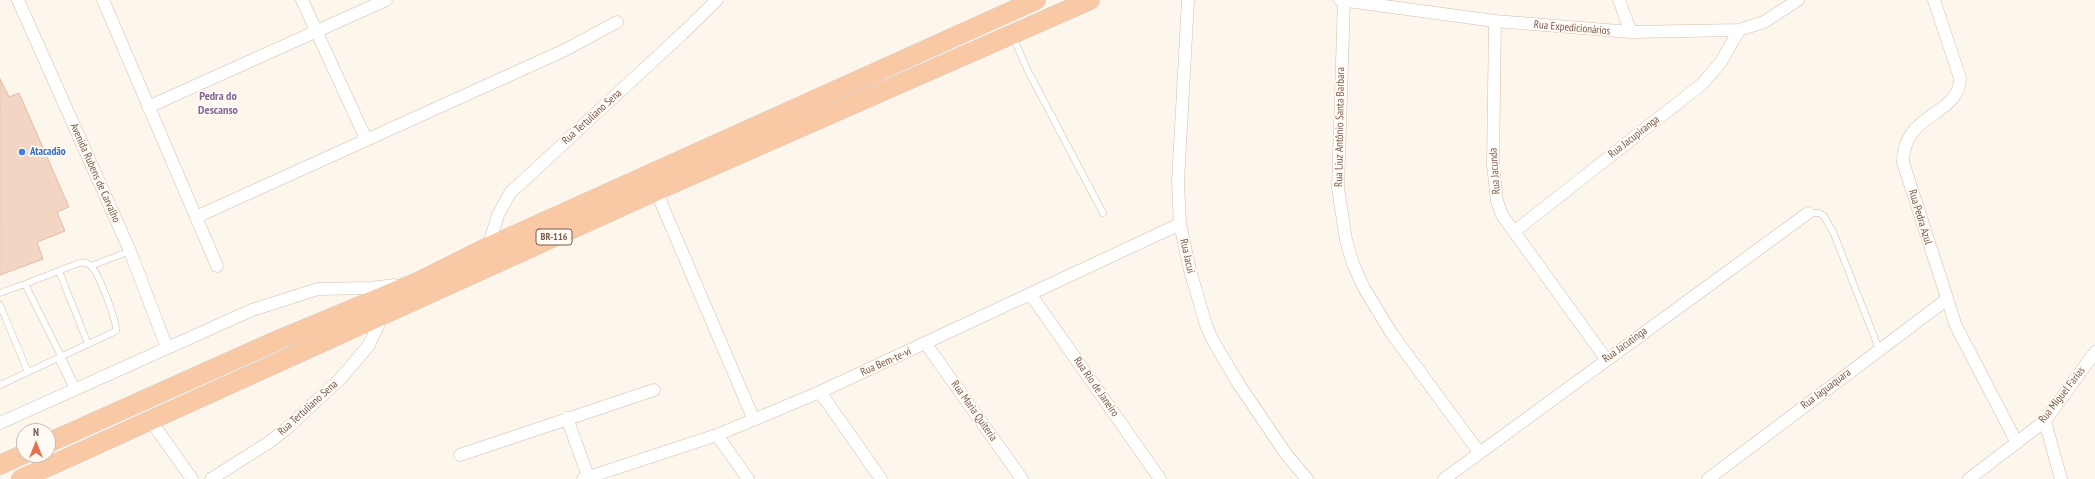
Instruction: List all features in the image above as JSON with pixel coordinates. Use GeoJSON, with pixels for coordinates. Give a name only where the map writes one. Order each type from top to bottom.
{"type":"FeatureCollection","features":[{"type":"Feature","properties":{"kind":"highway"},"geometry":{"type":"LineString","coordinates":[[56,439],[278,340],[420,281],[488,247],[1036,0]]}},
{"type":"Feature","properties":{"kind":"highway","name":"BR-116"},"geometry":{"type":"LineString","coordinates":[[21,479],[656,190],[1090,0]]}},
{"type":"Feature","properties":{"kind":"highway"},"geometry":{"type":"LineString","coordinates":[[0,465],[16,458]]}},
{"type":"Feature","properties":{"kind":"street","name":"Avenida Rubens de Carvalho"},"geometry":{"type":"LineString","coordinates":[[18,0],[130,251],[167,348]]}},
{"type":"Feature","properties":{"kind":"street"},"geometry":{"type":"LineString","coordinates":[[103,0],[217,266]]}},
{"type":"Feature","properties":{"kind":"street"},"geometry":{"type":"LineString","coordinates":[[302,0],[315,31],[366,138]]}},
{"type":"Feature","properties":{"kind":"street"},"geometry":{"type":"LineString","coordinates":[[148,107],[386,0]]}},
{"type":"Feature","properties":{"kind":"street","name":"Rua Tertuliano Sena"},"geometry":{"type":"LineString","coordinates":[[488,247],[498,215],[510,194],[682,34],[716,0]]}},
{"type":"Feature","properties":{"kind":"street","name":"Rua Jacui"},"geometry":{"type":"LineString","coordinates":[[1188,0],[1178,182],[1180,224],[1190,270],[1209,332],[1238,383],[1286,454],[1307,479]]}},
{"type":"Feature","properties":{"kind":"street","name":"Rua Expedicionários"},"geometry":{"type":"LineString","coordinates":[[1340,0],[1495,21],[1631,32],[1739,30],[1764,22],[1798,0]]}},
{"type":"Feature","properties":{"kind":"street","name":"Rua Liuz Antônio Santa Barbara"},"geometry":{"type":"LineString","coordinates":[[1344,0],[1338,188],[1346,240],[1353,264],[1364,288],[1392,334],[1479,452]]}},
{"type":"Feature","properties":{"kind":"street"},"geometry":{"type":"LineString","coordinates":[[1619,0],[1631,32]]}},
{"type":"Feature","properties":{"kind":"street","name":"Rua Pedra Azul"},"geometry":{"type":"LineString","coordinates":[[1934,0],[1960,78],[1959,90],[1954,97],[1927,118],[1908,137],[1903,150],[1903,162],[1946,300],[1966,348],[2018,443]]}},
{"type":"Feature","properties":{"kind":"street","name":"Rua Jacunda"},"geometry":{"type":"LineString","coordinates":[[1495,21],[1493,166],[1497,201],[1502,215],[1606,359]]}},
{"type":"Feature","properties":{"kind":"street"},"geometry":{"type":"LineString","coordinates":[[196,217],[366,138],[565,50],[617,22]]}},
{"type":"Feature","properties":{"kind":"street","name":"Rua Jacupiranga"},"geometry":{"type":"LineString","coordinates":[[1514,231],[1702,84],[1721,62],[1739,30]]}},
{"type":"Feature","properties":{"kind":"street"},"geometry":{"type":"LineString","coordinates":[[656,190],[754,420]]}},
{"type":"Feature","properties":{"kind":"street","name":"Rua Jacutinga"},"geometry":{"type":"LineString","coordinates":[[1444,479],[1606,359],[1808,213]]}},
{"type":"Feature","properties":{"kind":"street","name":"Rua Bem-te-vi"},"geometry":{"type":"LineString","coordinates":[[587,478],[717,435],[820,392],[1031,295],[1180,224]]}},
{"type":"Feature","properties":{"kind":"street"},"geometry":{"type":"LineString","coordinates":[[0,423],[75,388],[252,310],[318,289],[386,287],[420,281]]}},
{"type":"Feature","properties":{"kind":"street","name":"Rua Rio de Janeiro"},"geometry":{"type":"LineString","coordinates":[[1031,295],[1160,479]]}},
{"type":"Feature","properties":{"kind":"street","name":"Rua Jaguaquara"},"geometry":{"type":"LineString","coordinates":[[1708,479],[1946,300]]}},
{"type":"Feature","properties":{"kind":"street","name":"Rua Tertuliano Sena"},"geometry":{"type":"LineString","coordinates":[[211,479],[268,443],[285,430],[341,378],[369,345],[383,315]]}},
{"type":"Feature","properties":{"kind":"street","name":"Rua Maria Quiteria"},"geometry":{"type":"LineString","coordinates":[[926,344],[1022,479]]}},
{"type":"Feature","properties":{"kind":"street","name":"Rua Miguel Farias"},"geometry":{"type":"LineString","coordinates":[[1969,479],[2045,421],[2095,352]]}},
{"type":"Feature","properties":{"kind":"street"},"geometry":{"type":"LineString","coordinates":[[460,455],[654,390]]}},
{"type":"Feature","properties":{"kind":"street"},"geometry":{"type":"LineString","coordinates":[[820,392],[881,479]]}},
{"type":"Feature","properties":{"kind":"street"},"geometry":{"type":"LineString","coordinates":[[567,418],[587,478]]}},
{"type":"Feature","properties":{"kind":"street"},"geometry":{"type":"LineString","coordinates":[[151,421],[192,479]]}},
{"type":"Feature","properties":{"kind":"street"},"geometry":{"type":"LineString","coordinates":[[2045,421],[2061,479]]}},
{"type":"Feature","properties":{"kind":"street"},"geometry":{"type":"LineString","coordinates":[[717,435],[748,479]]}},
{"type":"Feature","properties":{"kind":"lane"},"geometry":{"type":"LineString","coordinates":[[1012,35],[1028,71],[1103,213]]}},
{"type":"Feature","properties":{"kind":"lane"},"geometry":{"type":"LineString","coordinates":[[1808,213],[1819,213],[1824,216],[1834,234],[1879,349]]}},
{"type":"Feature","properties":{"kind":"lane"},"geometry":{"type":"LineString","coordinates":[[91,266],[130,251]]}},
{"type":"Feature","properties":{"kind":"lane"},"geometry":{"type":"LineString","coordinates":[[0,293],[79,263],[87,263],[91,266],[113,313],[116,329],[114,333],[0,385]]}},
{"type":"Feature","properties":{"kind":"lane"},"geometry":{"type":"LineString","coordinates":[[59,271],[88,344]]}},
{"type":"Feature","properties":{"kind":"lane"},"geometry":{"type":"LineString","coordinates":[[25,284],[75,388]]}},
{"type":"Feature","properties":{"kind":"lane"},"geometry":{"type":"LineString","coordinates":[[0,305],[28,372]]}},
{"type":"Feature","properties":{"kind":"building","name":"Atacadão"},"geometry":{"type":"Polygon","coordinates":[[[0,79],[9,97],[19,93],[69,207],[57,212],[65,231],[37,242],[43,259],[0,275],[0,79]]]}},
{"type":"Feature","properties":{"kind":"place","name":"Atacadão"},"geometry":{"type":"Point","coordinates":[22,152]}},
{"type":"Feature","properties":{"kind":"district","name":"Pedra do Descanso"},"geometry":{"type":"Point","coordinates":[218,104]}}]}
